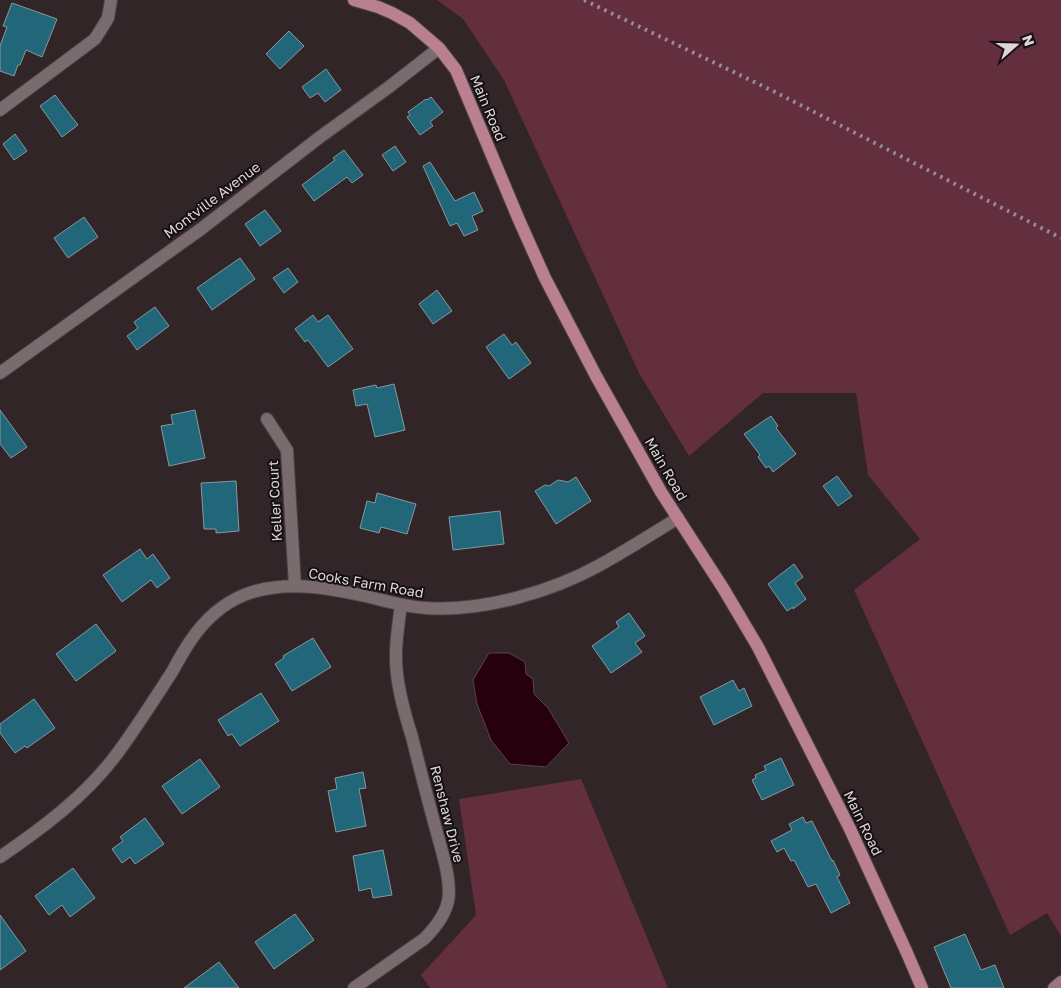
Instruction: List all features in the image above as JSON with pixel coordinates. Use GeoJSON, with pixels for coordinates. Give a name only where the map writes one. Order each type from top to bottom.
{"type":"FeatureCollection","features":[{"type":"Feature","properties":{"kind":"main road","name":"Main Road"},"geometry":{"type":"LineString","coordinates":[[354,0],[378,7],[410,23],[439,48],[456,70],[545,278],[596,376],[661,492],[758,647],[850,829],[922,988]]}},
{"type":"Feature","properties":{"kind":"street"},"geometry":{"type":"LineString","coordinates":[[0,110],[95,39],[108,18],[111,0]]}},
{"type":"Feature","properties":{"kind":"street","name":"Montville Avenue"},"geometry":{"type":"LineString","coordinates":[[0,373],[201,229],[439,48]]}},
{"type":"Feature","properties":{"kind":"street","name":"Keller Court"},"geometry":{"type":"LineString","coordinates":[[267,419],[287,450],[295,586]]}},
{"type":"Feature","properties":{"kind":"street","name":"Cooks Farm Road"},"geometry":{"type":"LineString","coordinates":[[0,857],[44,826],[96,778],[119,752],[191,640],[214,614],[244,595],[267,588],[295,586],[328,589],[401,605],[427,608],[486,605],[554,586],[599,566],[678,518]]}},
{"type":"Feature","properties":{"kind":"street","name":"Renshaw Drive"},"geometry":{"type":"LineString","coordinates":[[354,988],[428,935],[440,922],[448,900],[449,888],[443,858],[397,674],[396,652],[401,605]]}},
{"type":"Feature","properties":{"kind":"street"},"geometry":{"type":"LineString","coordinates":[[1054,988],[1061,982]]}},
{"type":"Feature","properties":{"kind":"shaded area"},"geometry":{"type":"Polygon","coordinates":[[[437,0],[1061,0],[1061,936],[1047,913],[1010,935],[854,590],[920,539],[868,475],[856,393],[763,393],[689,456],[639,373],[504,80],[463,19],[437,0]]]}},
{"type":"Feature","properties":{"kind":"shaded area"},"geometry":{"type":"Polygon","coordinates":[[[489,653],[509,653],[525,662],[526,674],[533,679],[534,694],[548,708],[569,743],[546,767],[510,764],[491,740],[477,704],[473,680],[489,653]]]}},
{"type":"Feature","properties":{"kind":"shaded area"},"geometry":{"type":"Polygon","coordinates":[[[581,779],[668,988],[430,988],[421,975],[476,915],[459,799],[581,779]]]}},
{"type":"Feature","properties":{"kind":"building"},"geometry":{"type":"Polygon","coordinates":[[[12,3],[57,19],[42,57],[26,50],[14,76],[0,71],[0,46],[7,27],[3,26],[12,3]]]}},
{"type":"Feature","properties":{"kind":"building"},"geometry":{"type":"Polygon","coordinates":[[[289,31],[304,46],[280,69],[266,54],[289,31]]]}},
{"type":"Feature","properties":{"kind":"building"},"geometry":{"type":"Polygon","coordinates":[[[326,69],[341,90],[325,102],[318,93],[310,98],[302,87],[326,69]]]}},
{"type":"Feature","properties":{"kind":"building"},"geometry":{"type":"Polygon","coordinates":[[[55,95],[78,125],[62,137],[40,106],[55,95]]]}},
{"type":"Feature","properties":{"kind":"building"},"geometry":{"type":"Polygon","coordinates":[[[431,97],[443,112],[430,122],[433,126],[420,135],[407,117],[410,115],[408,112],[431,97]]]}},
{"type":"Feature","properties":{"kind":"building"},"geometry":{"type":"Polygon","coordinates":[[[15,134],[27,151],[14,160],[3,144],[15,134]]]}},
{"type":"Feature","properties":{"kind":"building"},"geometry":{"type":"Polygon","coordinates":[[[395,146],[406,162],[393,171],[382,155],[395,146]]]}},
{"type":"Feature","properties":{"kind":"building"},"geometry":{"type":"Polygon","coordinates":[[[344,150],[363,175],[352,183],[347,177],[314,201],[302,185],[335,160],[333,158],[344,150]]]}},
{"type":"Feature","properties":{"kind":"building"},"geometry":{"type":"Polygon","coordinates":[[[430,162],[455,201],[474,192],[483,211],[472,216],[478,230],[464,236],[457,223],[450,226],[423,166],[430,162]]]}},
{"type":"Feature","properties":{"kind":"building"},"geometry":{"type":"Polygon","coordinates":[[[265,210],[281,231],[260,246],[245,224],[265,210]]]}},
{"type":"Feature","properties":{"kind":"building"},"geometry":{"type":"Polygon","coordinates":[[[84,217],[98,237],[68,258],[54,238],[84,217]]]}},
{"type":"Feature","properties":{"kind":"building"},"geometry":{"type":"Polygon","coordinates":[[[240,258],[255,279],[212,310],[197,288],[240,258]]]}},
{"type":"Feature","properties":{"kind":"building"},"geometry":{"type":"Polygon","coordinates":[[[288,268],[298,282],[284,293],[273,278],[288,268]]]}},
{"type":"Feature","properties":{"kind":"building"},"geometry":{"type":"Polygon","coordinates":[[[437,290],[452,311],[433,324],[419,304],[437,290]]]}},
{"type":"Feature","properties":{"kind":"building"},"geometry":{"type":"Polygon","coordinates":[[[155,307],[169,326],[137,350],[127,336],[138,328],[134,322],[155,307]]]}},
{"type":"Feature","properties":{"kind":"building"},"geometry":{"type":"Polygon","coordinates":[[[313,315],[318,322],[328,315],[353,349],[328,367],[308,340],[305,342],[295,329],[313,315]]]}},
{"type":"Feature","properties":{"kind":"building"},"geometry":{"type":"Polygon","coordinates":[[[504,334],[512,345],[516,342],[531,363],[509,379],[486,347],[504,334]]]}},
{"type":"Feature","properties":{"kind":"building"},"geometry":{"type":"Polygon","coordinates":[[[394,384],[405,430],[375,437],[367,404],[356,406],[353,390],[376,385],[377,388],[394,384]]]}},
{"type":"Feature","properties":{"kind":"building"},"geometry":{"type":"Polygon","coordinates":[[[0,410],[27,447],[11,458],[0,444],[0,410]]]}},
{"type":"Feature","properties":{"kind":"building"},"geometry":{"type":"Polygon","coordinates":[[[195,410],[205,458],[169,466],[161,426],[173,424],[171,415],[195,410]]]}},
{"type":"Feature","properties":{"kind":"building"},"geometry":{"type":"Polygon","coordinates":[[[771,416],[778,426],[776,428],[796,454],[773,472],[769,466],[766,468],[758,457],[760,455],[744,434],[771,416]]]}},
{"type":"Feature","properties":{"kind":"building"},"geometry":{"type":"Polygon","coordinates":[[[837,476],[852,496],[838,506],[823,486],[837,476]]]}},
{"type":"Feature","properties":{"kind":"building"},"geometry":{"type":"Polygon","coordinates":[[[576,477],[591,501],[556,524],[535,491],[545,485],[549,486],[558,480],[568,482],[576,477]]]}},
{"type":"Feature","properties":{"kind":"building"},"geometry":{"type":"Polygon","coordinates":[[[236,481],[239,531],[216,533],[216,529],[204,529],[201,483],[236,481]]]}},
{"type":"Feature","properties":{"kind":"building"},"geometry":{"type":"Polygon","coordinates":[[[377,493],[416,504],[407,534],[381,527],[379,533],[360,528],[367,501],[375,503],[377,493]]]}},
{"type":"Feature","properties":{"kind":"building"},"geometry":{"type":"Polygon","coordinates":[[[500,511],[504,544],[453,550],[449,517],[500,511]]]}},
{"type":"Feature","properties":{"kind":"building"},"geometry":{"type":"Polygon","coordinates":[[[140,549],[147,559],[153,554],[170,578],[157,588],[151,580],[122,602],[103,575],[140,549]]]}},
{"type":"Feature","properties":{"kind":"building"},"geometry":{"type":"Polygon","coordinates":[[[794,564],[803,577],[795,583],[806,599],[793,609],[793,607],[787,611],[768,584],[794,564]]]}},
{"type":"Feature","properties":{"kind":"building"},"geometry":{"type":"Polygon","coordinates":[[[629,613],[645,636],[635,643],[642,652],[611,673],[592,646],[619,627],[616,622],[629,613]]]}},
{"type":"Feature","properties":{"kind":"building"},"geometry":{"type":"Polygon","coordinates":[[[96,624],[116,651],[76,681],[56,654],[96,624]]]}},
{"type":"Feature","properties":{"kind":"building"},"geometry":{"type":"Polygon","coordinates":[[[313,638],[331,667],[292,691],[275,664],[284,658],[283,656],[313,638]]]}},
{"type":"Feature","properties":{"kind":"building"},"geometry":{"type":"Polygon","coordinates":[[[733,680],[739,691],[744,688],[752,706],[714,725],[700,697],[733,680]]]}},
{"type":"Feature","properties":{"kind":"building"},"geometry":{"type":"Polygon","coordinates":[[[261,693],[279,721],[240,746],[232,734],[228,736],[218,720],[261,693]]]}},
{"type":"Feature","properties":{"kind":"building"},"geometry":{"type":"Polygon","coordinates":[[[34,699],[55,728],[27,748],[25,746],[15,753],[0,733],[0,724],[34,699]]]}},
{"type":"Feature","properties":{"kind":"building"},"geometry":{"type":"Polygon","coordinates":[[[781,758],[794,785],[762,800],[752,780],[756,778],[755,775],[766,770],[764,766],[781,758]]]}},
{"type":"Feature","properties":{"kind":"building"},"geometry":{"type":"Polygon","coordinates":[[[200,759],[220,787],[182,814],[162,786],[200,759]]]}},
{"type":"Feature","properties":{"kind":"building"},"geometry":{"type":"Polygon","coordinates":[[[363,772],[366,788],[359,789],[366,826],[336,832],[328,791],[337,789],[335,778],[363,772]]]}},
{"type":"Feature","properties":{"kind":"building"},"geometry":{"type":"Polygon","coordinates":[[[803,817],[806,823],[812,821],[840,875],[837,877],[850,903],[831,913],[816,884],[808,887],[794,860],[791,861],[784,848],[777,852],[771,841],[792,830],[789,824],[803,817]]]}},
{"type":"Feature","properties":{"kind":"building"},"geometry":{"type":"Polygon","coordinates":[[[145,818],[164,844],[135,864],[130,857],[122,863],[112,849],[123,841],[120,837],[145,818]]]}},
{"type":"Feature","properties":{"kind":"building"},"geometry":{"type":"Polygon","coordinates":[[[383,850],[392,895],[373,898],[371,888],[359,891],[353,856],[383,850]]]}},
{"type":"Feature","properties":{"kind":"building"},"geometry":{"type":"Polygon","coordinates":[[[73,868],[95,898],[70,917],[62,905],[49,915],[35,896],[73,868]]]}},
{"type":"Feature","properties":{"kind":"building"},"geometry":{"type":"Polygon","coordinates":[[[295,914],[314,940],[274,969],[255,942],[295,914]]]}},
{"type":"Feature","properties":{"kind":"building"},"geometry":{"type":"Polygon","coordinates":[[[0,915],[26,951],[0,970],[0,915]]]}},
{"type":"Feature","properties":{"kind":"building"},"geometry":{"type":"Polygon","coordinates":[[[965,934],[981,970],[995,965],[1004,988],[951,988],[934,947],[965,934]]]}},
{"type":"Feature","properties":{"kind":"building"},"geometry":{"type":"Polygon","coordinates":[[[219,962],[239,988],[184,988],[219,962]]]}},
{"type":"Feature","properties":{"kind":"railway"},"geometry":{"type":"LineString","coordinates":[[584,0],[773,91],[1061,238]]}}]}
